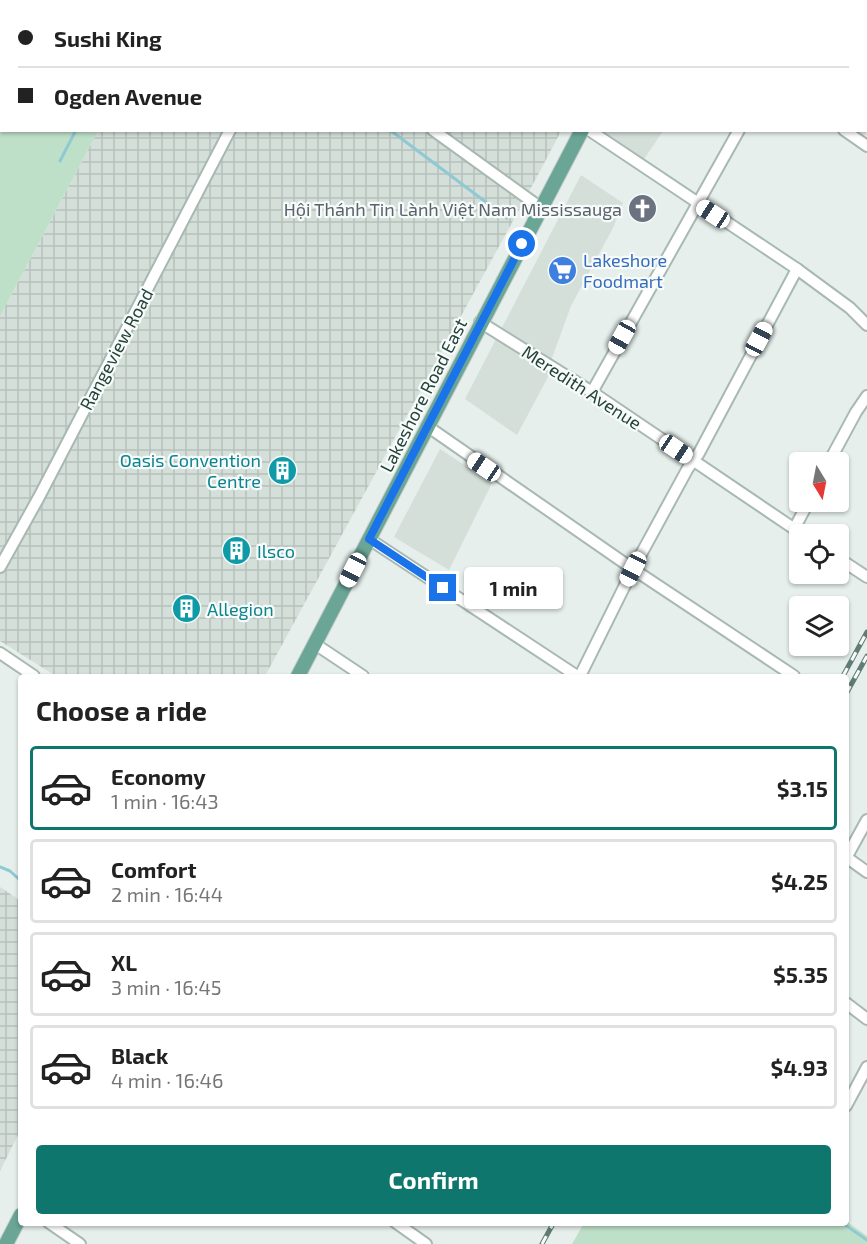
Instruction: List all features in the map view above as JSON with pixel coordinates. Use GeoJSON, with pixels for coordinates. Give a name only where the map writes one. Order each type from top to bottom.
{"type":"FeatureCollection","features":[{"type":"Feature","properties":{"kind":"main road","name":"Lakeshore Road East"},"geometry":{"type":"LineString","coordinates":[[298,674],[581,132]]}},
{"type":"Feature","properties":{"kind":"main road"},"geometry":{"type":"LineString","coordinates":[[6,1244],[18,1221]]}},
{"type":"Feature","properties":{"kind":"street","name":"Rangeview Road"},"geometry":{"type":"LineString","coordinates":[[0,567],[229,132]]}},
{"type":"Feature","properties":{"kind":"street"},"geometry":{"type":"LineString","coordinates":[[436,132],[541,208]]}},
{"type":"Feature","properties":{"kind":"street"},"geometry":{"type":"LineString","coordinates":[[592,132],[797,269],[850,308],[867,325]]}},
{"type":"Feature","properties":{"kind":"street"},"geometry":{"type":"LineString","coordinates":[[592,392],[738,132]]}},
{"type":"Feature","properties":{"kind":"street"},"geometry":{"type":"LineString","coordinates":[[847,132],[867,146]]}},
{"type":"Feature","properties":{"kind":"street"},"geometry":{"type":"LineString","coordinates":[[579,674],[633,569],[699,453],[797,269]]}},
{"type":"Feature","properties":{"kind":"street","name":"Meredith Avenue"},"geometry":{"type":"LineString","coordinates":[[480,322],[592,392],[789,525]]}},
{"type":"Feature","properties":{"kind":"street"},"geometry":{"type":"LineString","coordinates":[[835,452],[867,396]]}},
{"type":"Feature","properties":{"kind":"street"},"geometry":{"type":"LineString","coordinates":[[427,426],[633,569],[791,674]]}},
{"type":"Feature","properties":{"kind":"street"},"geometry":{"type":"LineString","coordinates":[[369,539],[575,674]]}},
{"type":"Feature","properties":{"kind":"street"},"geometry":{"type":"LineString","coordinates":[[849,565],[867,577]]}},
{"type":"Feature","properties":{"kind":"street"},"geometry":{"type":"LineString","coordinates":[[315,644],[360,674]]}},
{"type":"Feature","properties":{"kind":"street"},"geometry":{"type":"LineString","coordinates":[[0,653],[31,674]]}},
{"type":"Feature","properties":{"kind":"street"},"geometry":{"type":"LineString","coordinates":[[849,853],[867,820]]}},
{"type":"Feature","properties":{"kind":"street"},"geometry":{"type":"LineString","coordinates":[[849,860],[867,872]]}},
{"type":"Feature","properties":{"kind":"street"},"geometry":{"type":"LineString","coordinates":[[849,1005],[867,1018]]}},
{"type":"Feature","properties":{"kind":"street"},"geometry":{"type":"LineString","coordinates":[[849,1100],[867,1067]]}},
{"type":"Feature","properties":{"kind":"street"},"geometry":{"type":"LineString","coordinates":[[54,1226],[80,1244]]}},
{"type":"Feature","properties":{"kind":"street"},"geometry":{"type":"LineString","coordinates":[[401,1226],[426,1244]]}},
{"type":"Feature","properties":{"kind":"shaded area"},"geometry":{"type":"Polygon","coordinates":[[[97,132],[560,132],[266,674],[53,674],[0,641],[0,316],[97,132]]]}},
{"type":"Feature","properties":{"kind":"shaded area"},"geometry":{"type":"Polygon","coordinates":[[[604,132],[662,132],[644,159],[604,132]]]}},
{"type":"Feature","properties":{"kind":"shaded area"},"geometry":{"type":"Polygon","coordinates":[[[581,175],[623,203],[613,228],[571,306],[552,358],[548,377],[517,435],[465,399],[581,175]]]}},
{"type":"Feature","properties":{"kind":"shaded area"},"geometry":{"type":"Polygon","coordinates":[[[440,449],[492,483],[449,570],[394,537],[440,449]]]}},
{"type":"Feature","properties":{"kind":"shaded area"},"geometry":{"type":"Polygon","coordinates":[[[0,887],[18,899],[18,1135],[0,1171],[0,887]]]}},
{"type":"Feature","properties":{"kind":"green space"},"geometry":{"type":"Polygon","coordinates":[[[0,132],[97,132],[0,316],[0,132]]]}},
{"type":"Feature","properties":{"kind":"green space"},"geometry":{"type":"Polygon","coordinates":[[[849,1223],[867,1236],[867,1244],[572,1244],[582,1226],[849,1226],[849,1223]]]}},
{"type":"Feature","properties":{"kind":"waterway"},"geometry":{"type":"LineString","coordinates":[[60,161],[75,132]]}},
{"type":"Feature","properties":{"kind":"waterway"},"geometry":{"type":"LineString","coordinates":[[393,132],[507,218]]}},
{"type":"Feature","properties":{"kind":"waterway"},"geometry":{"type":"LineString","coordinates":[[0,867],[10,871],[18,878]]}},
{"type":"Feature","properties":{"kind":"waterway"},"geometry":{"type":"LineString","coordinates":[[847,1226],[867,1240]]}},
{"type":"Feature","properties":{"kind":"railway"},"geometry":{"type":"LineString","coordinates":[[844,674],[867,632]]}},
{"type":"Feature","properties":{"kind":"railway"},"geometry":{"type":"LineString","coordinates":[[849,689],[867,656]]}},
{"type":"Feature","properties":{"kind":"railway"},"geometry":{"type":"LineString","coordinates":[[542,1244],[552,1226]]}},
{"type":"Feature","properties":{"kind":"place","name":"Hội Thánh Tin Lành Việt Nam Mississauga"},"geometry":{"type":"Point","coordinates":[643,209]}},
{"type":"Feature","properties":{"kind":"place","name":"Lakeshore Foodmart"},"geometry":{"type":"Point","coordinates":[562,270]}},
{"type":"Feature","properties":{"kind":"place","name":"Oasis Convention Centre"},"geometry":{"type":"Point","coordinates":[282,470]}},
{"type":"Feature","properties":{"kind":"place","name":"Ilsco"},"geometry":{"type":"Point","coordinates":[236,551]}},
{"type":"Feature","properties":{"kind":"place","name":"Allegion"},"geometry":{"type":"Point","coordinates":[186,609]}},
{"type":"Feature","properties":{"kind":"route"},"geometry":{"type":"LineString","coordinates":[[443,588],[369,539],[522,244]]}}]}
